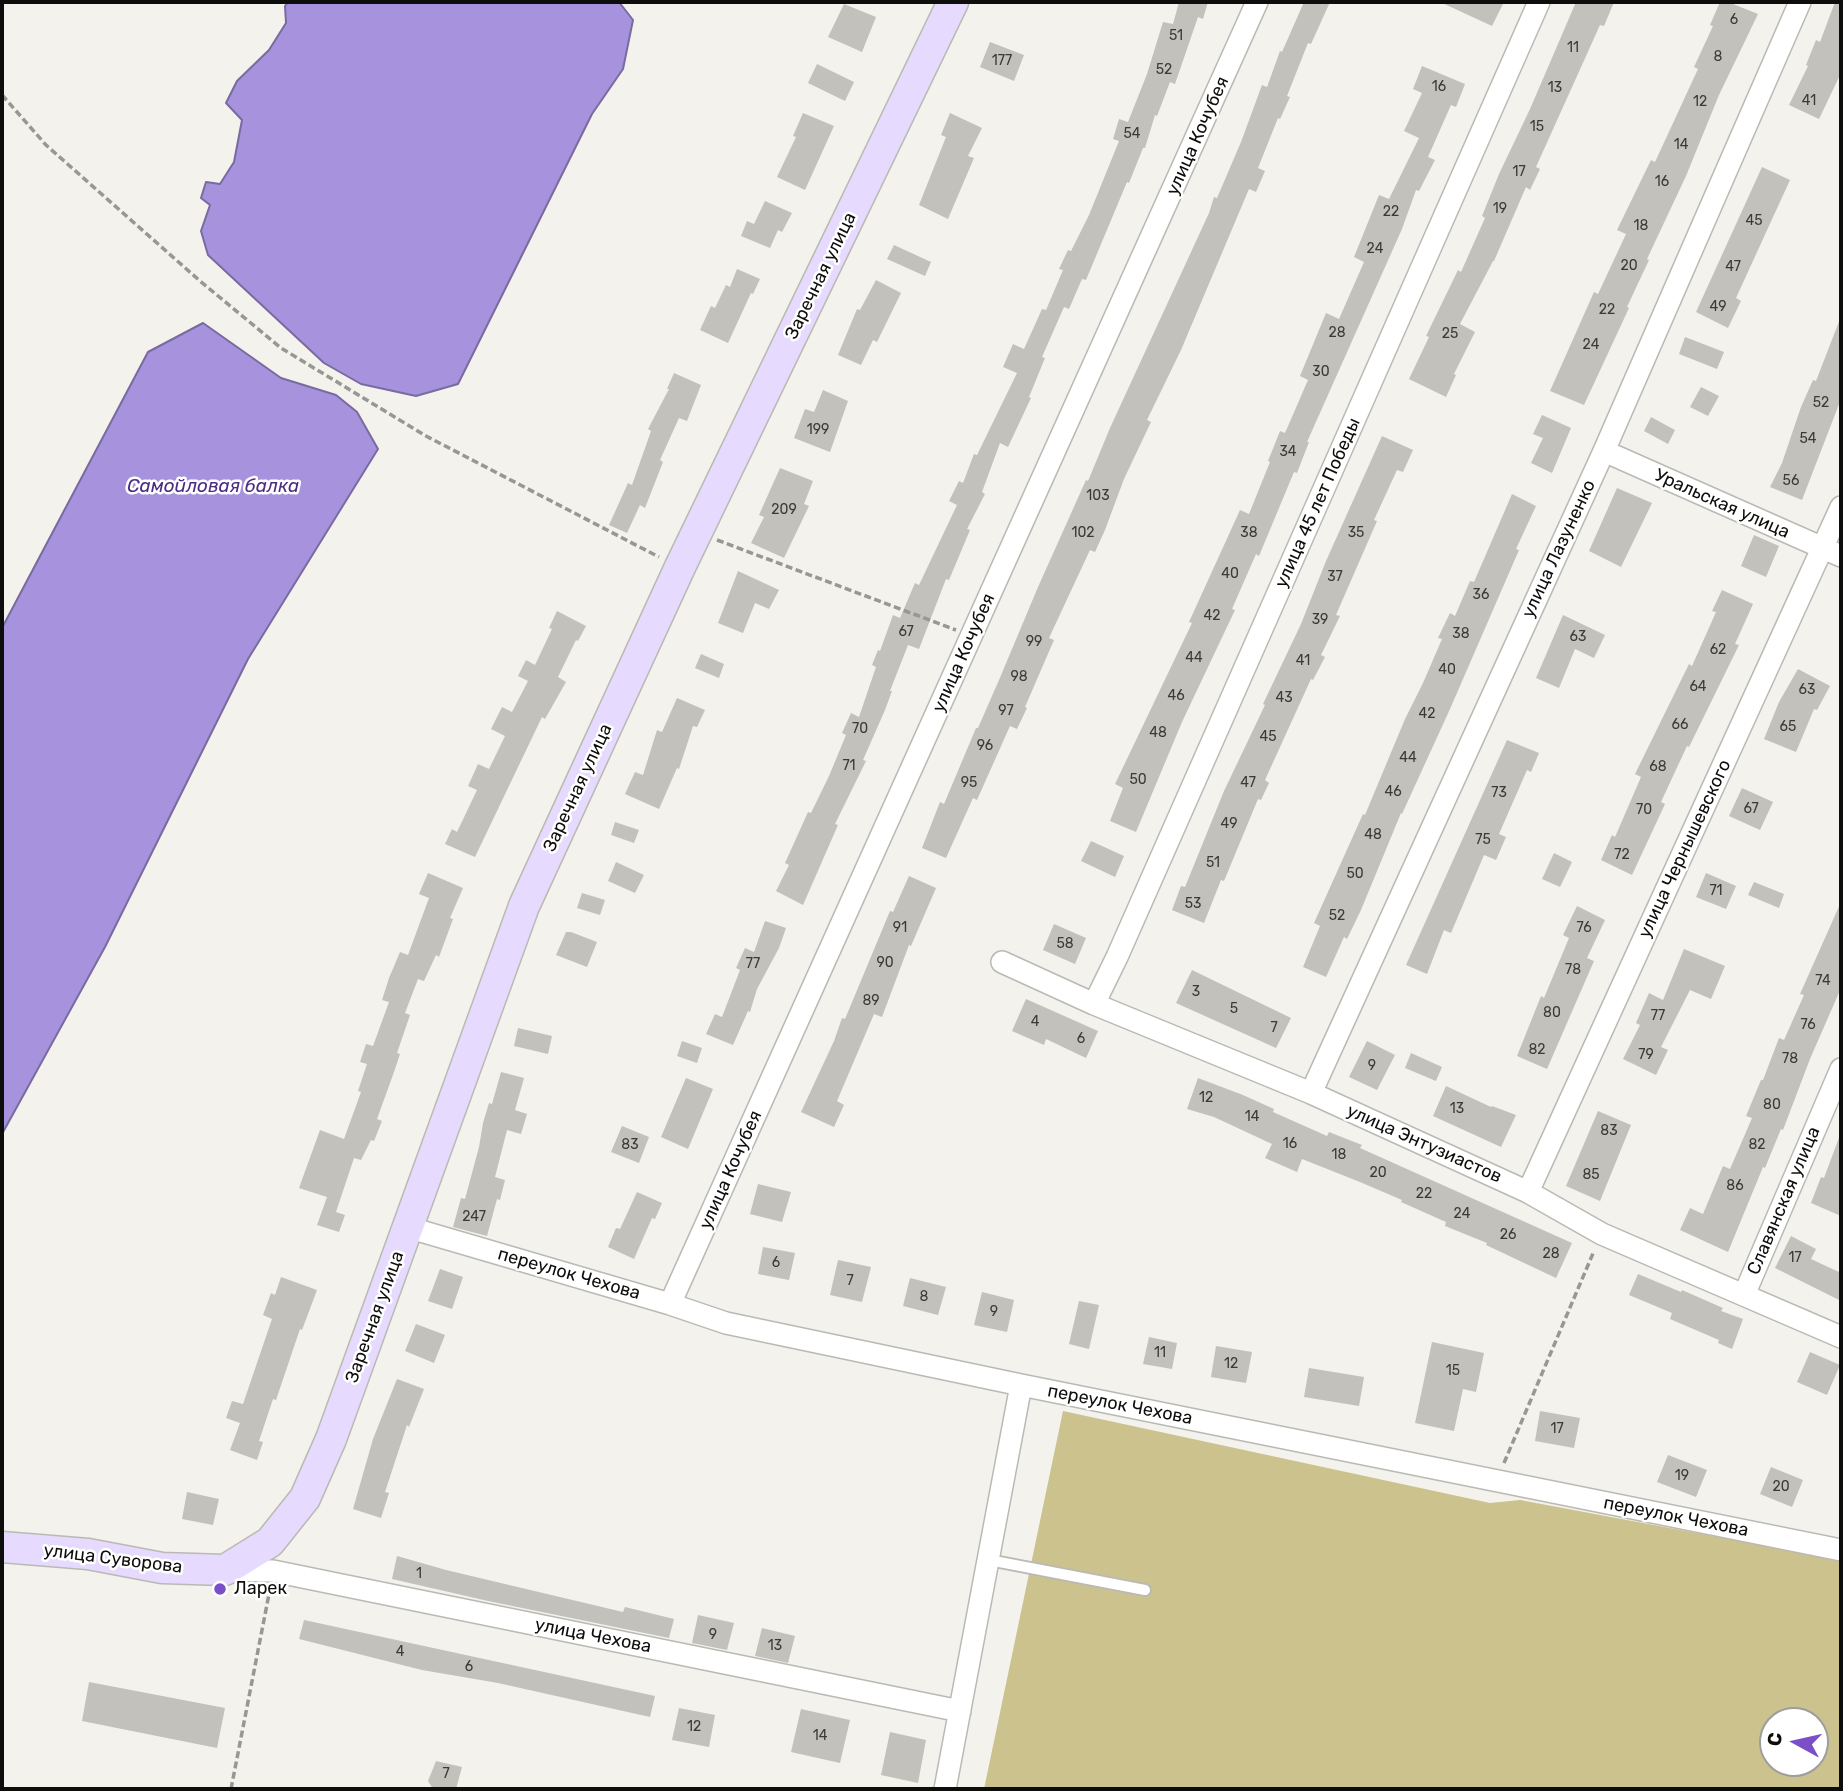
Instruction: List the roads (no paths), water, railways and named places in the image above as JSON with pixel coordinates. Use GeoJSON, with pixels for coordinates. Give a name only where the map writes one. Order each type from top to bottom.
{"type":"FeatureCollection","features":[{"type":"Feature","properties":{"kind":"main road","name":"Заречная улица"},"geometry":{"type":"LineString","coordinates":[[225,1570],[270,1542],[305,1498],[331,1439],[524,906],[680,567],[953,2]]}},
{"type":"Feature","properties":{"kind":"main road","name":"улица Суворова"},"geometry":{"type":"LineString","coordinates":[[2,1547],[88,1554],[162,1568],[225,1570]]}},
{"type":"Feature","properties":{"kind":"street","name":"улица Кочубея"},"geometry":{"type":"LineString","coordinates":[[670,1304],[1257,2]]}},
{"type":"Feature","properties":{"kind":"street","name":"улица 45 лет Победы"},"geometry":{"type":"LineString","coordinates":[[1094,1004],[1123,945],[1539,2]]}},
{"type":"Feature","properties":{"kind":"street","name":"улица Лазуненко"},"geometry":{"type":"LineString","coordinates":[[1311,1093],[1604,451],[1800,2]]}},
{"type":"Feature","properties":{"kind":"street","name":"Уральская улица"},"geometry":{"type":"LineString","coordinates":[[1604,451],[1832,552]]}},
{"type":"Feature","properties":{"kind":"street","name":"улица Чернышевского"},"geometry":{"type":"LineString","coordinates":[[1528,1192],[1832,552],[1841,507]]}},
{"type":"Feature","properties":{"kind":"street","name":"улица Энтузиастов"},"geometry":{"type":"LineString","coordinates":[[1002,962],[1094,1004],[1311,1093],[1528,1192],[1602,1234],[1841,1337]]}},
{"type":"Feature","properties":{"kind":"street","name":"Славянская улица"},"geometry":{"type":"LineString","coordinates":[[1744,1295],[1841,1069]]}},
{"type":"Feature","properties":{"kind":"street","name":"переулок Чехова"},"geometry":{"type":"LineString","coordinates":[[407,1227],[726,1323],[1841,1550]]}},
{"type":"Feature","properties":{"kind":"street"},"geometry":{"type":"LineString","coordinates":[[945,1789],[1021,1385]]}},
{"type":"Feature","properties":{"kind":"street","name":"улица Чехова"},"geometry":{"type":"LineString","coordinates":[[225,1570],[273,1571],[960,1711]]}},
{"type":"Feature","properties":{"kind":"lane"},"geometry":{"type":"LineString","coordinates":[[989,1560],[1145,1590]]}},
{"type":"Feature","properties":{"kind":"water"},"geometry":{"type":"Polygon","coordinates":[[[288,2],[619,2],[633,20],[623,69],[592,114],[458,384],[416,396],[361,384],[324,363],[208,255],[201,231],[210,205],[201,198],[206,182],[220,184],[234,162],[242,120],[226,103],[237,81],[269,50],[286,23],[285,6],[288,2]]]}},
{"type":"Feature","properties":{"kind":"water","name":"Самойловая балка"},"geometry":{"type":"Polygon","coordinates":[[[203,323],[281,378],[336,395],[357,412],[378,449],[248,659],[105,947],[2,1134],[2,628],[148,352],[203,323]]]}},
{"type":"Feature","properties":{"kind":"place","name":"Ларек"},"geometry":{"type":"Point","coordinates":[220,1589]}}]}
